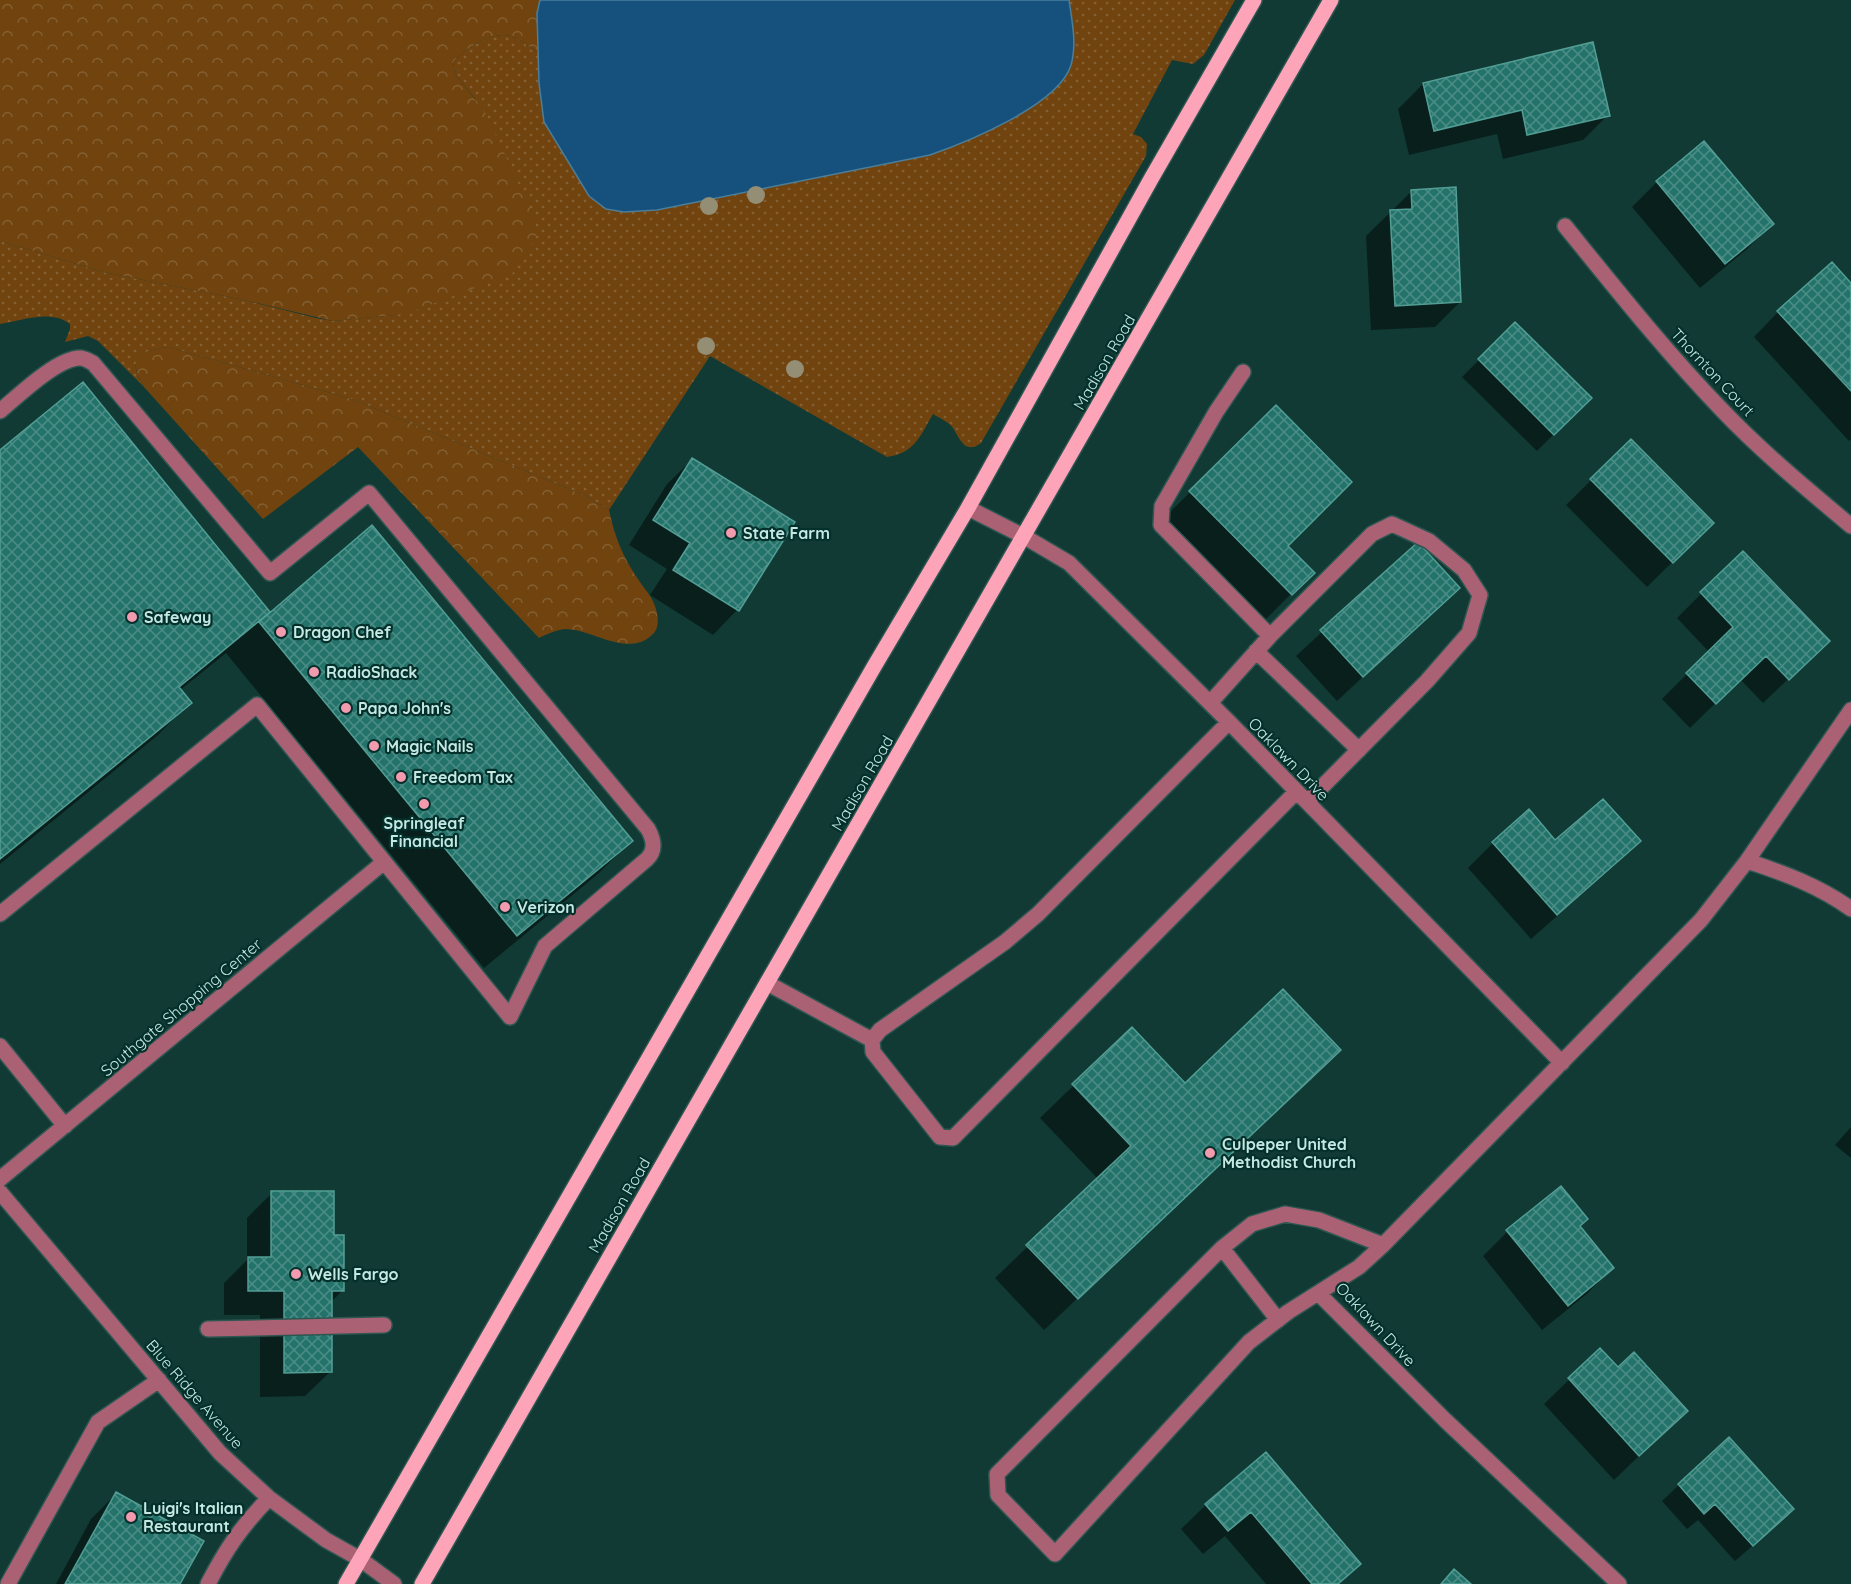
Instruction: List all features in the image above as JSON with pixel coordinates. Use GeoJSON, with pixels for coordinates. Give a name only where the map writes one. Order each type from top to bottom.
{"type":"FeatureCollection","features":[{"type":"Feature","properties":{"kind":"main road"},"geometry":{"type":"LineString","coordinates":[[346,1584],[869,675],[968,508],[1150,179],[1254,0]]}},
{"type":"Feature","properties":{"kind":"main road","name":"Madison Road"},"geometry":{"type":"LineString","coordinates":[[423,1584],[1331,0]]}},
{"type":"Feature","properties":{"kind":"street","name":"Thornton Court"},"geometry":{"type":"LineString","coordinates":[[1564,226],[1651,332],[1722,411],[1784,470],[1851,526]]}},
{"type":"Feature","properties":{"kind":"street"},"geometry":{"type":"LineString","coordinates":[[0,411],[64,362],[79,358],[87,359],[93,363],[270,573],[369,493],[648,829],[654,843],[653,850],[647,859],[545,946],[510,1017],[257,705],[0,914]]}},
{"type":"Feature","properties":{"kind":"street"},"geometry":{"type":"LineString","coordinates":[[1243,372],[1216,412],[1162,506],[1161,525],[1270,636]]}},
{"type":"Feature","properties":{"kind":"street","name":"Oaklawn Drive"},"geometry":{"type":"LineString","coordinates":[[968,508],[1069,563],[1229,722],[1562,1063]]}},
{"type":"Feature","properties":{"kind":"street"},"geometry":{"type":"LineString","coordinates":[[1210,703],[1270,636],[1372,534],[1392,524],[1429,541],[1464,570],[1480,595],[1469,633],[1427,681],[1359,750],[1301,797],[953,1138],[940,1137],[873,1052],[872,1040],[880,1030],[1005,942],[1038,915],[1229,722]]}},
{"type":"Feature","properties":{"kind":"street"},"geometry":{"type":"LineString","coordinates":[[1256,651],[1359,750]]}},
{"type":"Feature","properties":{"kind":"street"},"geometry":{"type":"LineString","coordinates":[[1851,710],[1747,861],[1796,877],[1833,896],[1851,909]]}},
{"type":"Feature","properties":{"kind":"street","name":"Oaklawn Drive"},"geometry":{"type":"LineString","coordinates":[[1619,1584],[1445,1420],[1319,1294],[1359,1267],[1383,1245],[1701,920],[1747,861]]}},
{"type":"Feature","properties":{"kind":"street","name":"Southgate Shopping Center"},"geometry":{"type":"LineString","coordinates":[[0,1179],[384,862]]}},
{"type":"Feature","properties":{"kind":"street"},"geometry":{"type":"LineString","coordinates":[[767,983],[872,1040]]}},
{"type":"Feature","properties":{"kind":"street"},"geometry":{"type":"LineString","coordinates":[[0,1046],[65,1126]]}},
{"type":"Feature","properties":{"kind":"street","name":"Blue Ridge Avenue"},"geometry":{"type":"LineString","coordinates":[[0,1192],[220,1453],[268,1498],[326,1540],[360,1559],[394,1584]]}},
{"type":"Feature","properties":{"kind":"street"},"geometry":{"type":"LineString","coordinates":[[1319,1294],[1249,1342],[1054,1554],[998,1495],[997,1474],[1222,1248],[1252,1224],[1285,1214],[1319,1220],[1383,1245]]}},
{"type":"Feature","properties":{"kind":"street"},"geometry":{"type":"LineString","coordinates":[[1222,1248],[1278,1320]]}},
{"type":"Feature","properties":{"kind":"street"},"geometry":{"type":"LineString","coordinates":[[208,1329],[384,1325]]}},
{"type":"Feature","properties":{"kind":"street"},"geometry":{"type":"LineString","coordinates":[[8,1584],[98,1422],[159,1380]]}},
{"type":"Feature","properties":{"kind":"street"},"geometry":{"type":"LineString","coordinates":[[208,1584],[244,1523],[268,1498]]}},
{"type":"Feature","properties":{"kind":"green space"},"geometry":{"type":"Polygon","coordinates":[[[0,0],[540,0],[537,13],[538,53],[518,39],[501,35],[474,45],[453,62],[455,74],[485,112],[532,212],[536,237],[512,274],[411,312],[333,321],[244,300],[103,272],[0,241],[0,0]]]}},
{"type":"Feature","properties":{"kind":"green space"},"geometry":{"type":"Polygon","coordinates":[[[1069,0],[1235,0],[1204,55],[1193,64],[1172,60],[1133,134],[1141,137],[1147,144],[1146,156],[981,443],[975,446],[964,444],[951,426],[933,414],[916,442],[904,452],[887,457],[710,356],[609,510],[586,496],[352,399],[168,347],[149,351],[138,358],[136,370],[144,387],[98,341],[88,336],[65,342],[70,324],[62,320],[54,317],[36,317],[0,324],[0,241],[103,272],[244,300],[316,318],[333,321],[395,315],[476,100],[455,74],[453,62],[466,50],[492,37],[510,36],[538,53],[539,83],[606,209],[624,212],[657,210],[930,155],[1071,64],[1074,40],[1069,0]]]}},
{"type":"Feature","properties":{"kind":"green space"},"geometry":{"type":"Polygon","coordinates":[[[168,347],[352,399],[586,496],[609,510],[624,556],[655,605],[658,623],[655,632],[642,641],[632,644],[610,641],[576,630],[565,629],[539,638],[358,447],[263,519],[144,387],[136,369],[138,358],[149,351],[168,347]]]}},
{"type":"Feature","properties":{"kind":"water"},"geometry":{"type":"Polygon","coordinates":[[[540,0],[1069,0],[1074,49],[1071,65],[1063,80],[1031,108],[988,131],[930,155],[657,210],[624,212],[606,209],[589,196],[544,122],[539,83],[537,13],[540,0]]]}},
{"type":"Feature","properties":{"kind":"building"},"geometry":{"type":"Polygon","coordinates":[[[1593,42],[1610,116],[1527,135],[1522,110],[1434,131],[1423,83],[1593,42]]]}},
{"type":"Feature","properties":{"kind":"building"},"geometry":{"type":"Polygon","coordinates":[[[1704,141],[1774,224],[1725,264],[1656,181],[1704,141]]]}},
{"type":"Feature","properties":{"kind":"building"},"geometry":{"type":"Polygon","coordinates":[[[1456,187],[1461,302],[1395,306],[1390,210],[1412,209],[1411,190],[1456,187]]]}},
{"type":"Feature","properties":{"kind":"building"},"geometry":{"type":"Polygon","coordinates":[[[1832,262],[1851,283],[1851,391],[1777,311],[1832,262]]]}},
{"type":"Feature","properties":{"kind":"building"},"geometry":{"type":"Polygon","coordinates":[[[1515,322],[1592,398],[1554,435],[1478,359],[1515,322]]]}},
{"type":"Feature","properties":{"kind":"building","name":"Safeway"},"geometry":{"type":"Polygon","coordinates":[[[83,382],[270,612],[179,687],[192,703],[0,859],[0,450],[83,382]]]}},
{"type":"Feature","properties":{"kind":"building"},"geometry":{"type":"Polygon","coordinates":[[[1276,405],[1352,482],[1288,546],[1315,573],[1292,595],[1189,491],[1276,405]]]}},
{"type":"Feature","properties":{"kind":"building"},"geometry":{"type":"Polygon","coordinates":[[[1631,439],[1714,523],[1673,563],[1590,479],[1631,439]]]}},
{"type":"Feature","properties":{"kind":"building","name":"State Farm"},"geometry":{"type":"Polygon","coordinates":[[[692,458],[795,522],[739,611],[673,570],[690,543],[653,520],[692,458]]]}},
{"type":"Feature","properties":{"kind":"building"},"geometry":{"type":"Polygon","coordinates":[[[372,525],[633,841],[517,936],[259,622],[372,525]]]}},
{"type":"Feature","properties":{"kind":"building"},"geometry":{"type":"Polygon","coordinates":[[[1418,542],[1460,588],[1363,677],[1320,630],[1418,542]]]}},
{"type":"Feature","properties":{"kind":"building"},"geometry":{"type":"Polygon","coordinates":[[[1743,551],[1830,641],[1789,680],[1766,656],[1716,704],[1686,673],[1733,627],[1700,592],[1743,551]]]}},
{"type":"Feature","properties":{"kind":"building"},"geometry":{"type":"Polygon","coordinates":[[[1603,799],[1641,841],[1557,915],[1492,842],[1529,809],[1555,840],[1603,799]]]}},
{"type":"Feature","properties":{"kind":"building"},"geometry":{"type":"Polygon","coordinates":[[[1283,989],[1341,1050],[1078,1299],[1026,1245],[1131,1146],[1072,1084],[1132,1027],[1185,1083],[1283,989]]]}},
{"type":"Feature","properties":{"kind":"building"},"geometry":{"type":"Polygon","coordinates":[[[1561,1186],[1588,1219],[1580,1226],[1614,1268],[1568,1306],[1506,1230],[1561,1186]]]}},
{"type":"Feature","properties":{"kind":"building","name":"Wells Fargo"},"geometry":{"type":"Polygon","coordinates":[[[271,1191],[334,1191],[334,1235],[344,1235],[344,1291],[332,1291],[332,1372],[284,1373],[284,1291],[248,1291],[248,1257],[271,1257],[271,1191]]]}},
{"type":"Feature","properties":{"kind":"building"},"geometry":{"type":"Polygon","coordinates":[[[1600,1348],[1618,1367],[1634,1352],[1688,1411],[1639,1456],[1568,1378],[1600,1348]]]}},
{"type":"Feature","properties":{"kind":"building"},"geometry":{"type":"Polygon","coordinates":[[[1729,1437],[1794,1509],[1753,1546],[1715,1504],[1704,1514],[1678,1484],[1729,1437]]]}},
{"type":"Feature","properties":{"kind":"building"},"geometry":{"type":"Polygon","coordinates":[[[1266,1452],[1361,1564],[1338,1584],[1312,1584],[1251,1512],[1228,1531],[1205,1504],[1266,1452]]]}},
{"type":"Feature","properties":{"kind":"building","name":"Luigi's Italian Restaurant"},"geometry":{"type":"Polygon","coordinates":[[[116,1492],[204,1541],[180,1584],[65,1584],[116,1492]]]}},
{"type":"Feature","properties":{"kind":"building"},"geometry":{"type":"Polygon","coordinates":[[[1454,1569],[1471,1584],[1441,1584],[1454,1569]]]}},
{"type":"Feature","properties":{"kind":"place","name":"State Farm"},"geometry":{"type":"Point","coordinates":[731,533]}},
{"type":"Feature","properties":{"kind":"place","name":"Safeway"},"geometry":{"type":"Point","coordinates":[132,617]}},
{"type":"Feature","properties":{"kind":"place","name":"Dragon Chef"},"geometry":{"type":"Point","coordinates":[281,632]}},
{"type":"Feature","properties":{"kind":"place","name":"RadioShack"},"geometry":{"type":"Point","coordinates":[314,672]}},
{"type":"Feature","properties":{"kind":"place","name":"Papa John's"},"geometry":{"type":"Point","coordinates":[346,708]}},
{"type":"Feature","properties":{"kind":"place","name":"Magic Nails"},"geometry":{"type":"Point","coordinates":[374,746]}},
{"type":"Feature","properties":{"kind":"place","name":"Freedom Tax"},"geometry":{"type":"Point","coordinates":[401,777]}},
{"type":"Feature","properties":{"kind":"place","name":"Springleaf Financial"},"geometry":{"type":"Point","coordinates":[424,804]}},
{"type":"Feature","properties":{"kind":"place","name":"Verizon"},"geometry":{"type":"Point","coordinates":[505,907]}},
{"type":"Feature","properties":{"kind":"place","name":"Culpeper United Methodist Church"},"geometry":{"type":"Point","coordinates":[1210,1153]}},
{"type":"Feature","properties":{"kind":"place","name":"Wells Fargo"},"geometry":{"type":"Point","coordinates":[296,1274]}},
{"type":"Feature","properties":{"kind":"place","name":"Luigi's Italian Restaurant"},"geometry":{"type":"Point","coordinates":[131,1517]}}]}
